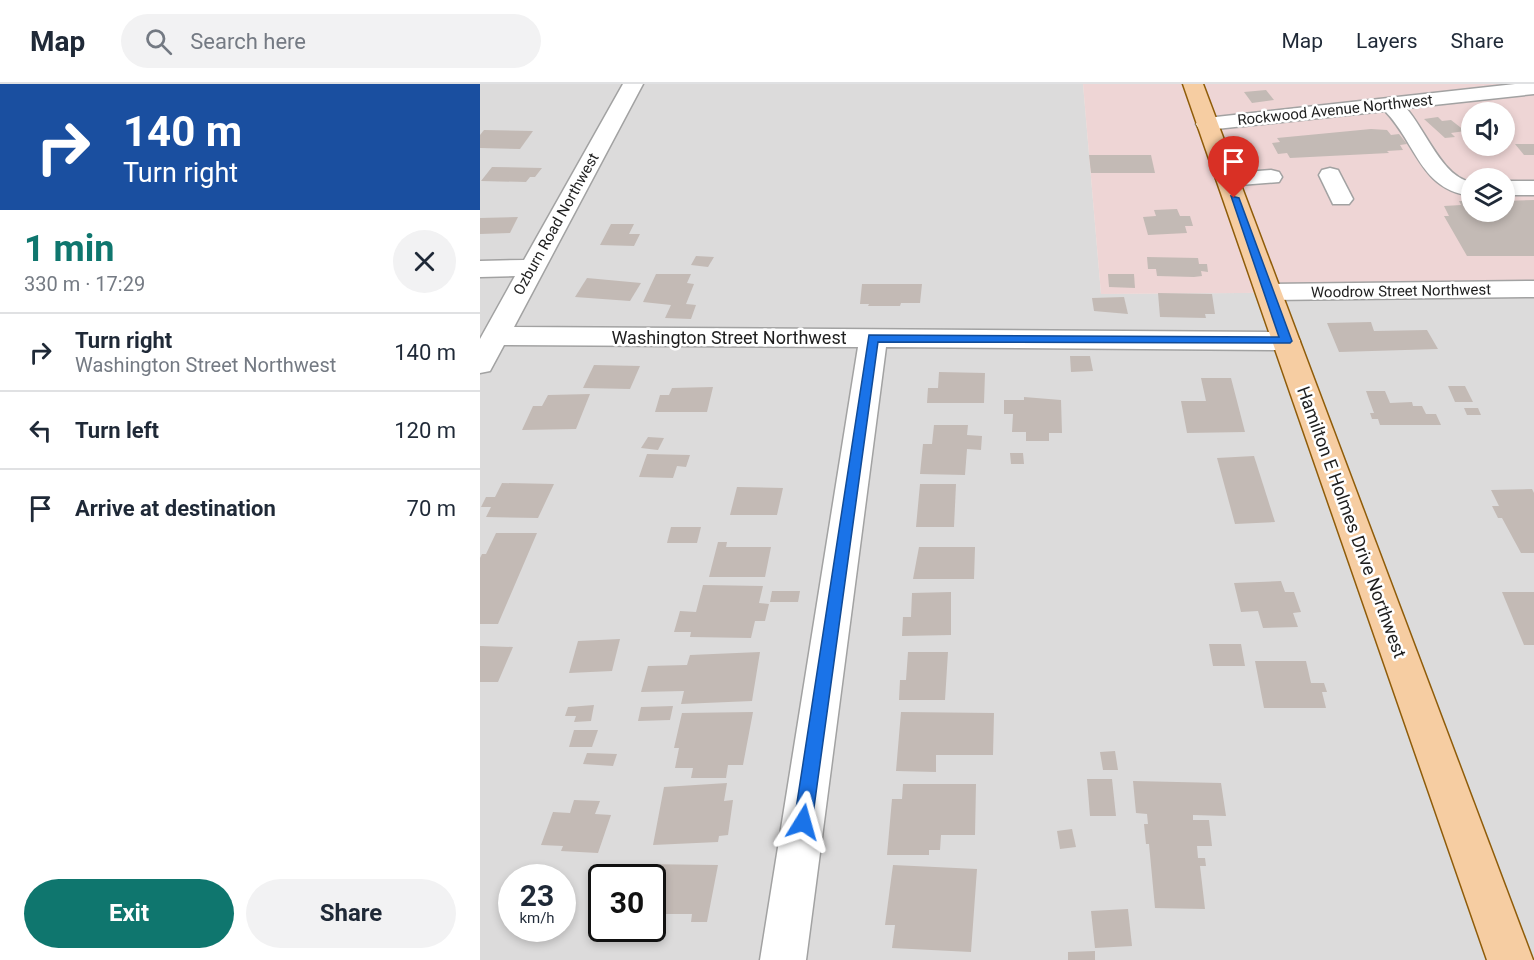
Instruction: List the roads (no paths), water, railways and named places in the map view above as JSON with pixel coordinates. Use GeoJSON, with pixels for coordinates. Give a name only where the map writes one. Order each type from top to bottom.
{"type":"FeatureCollection","features":[{"type":"Feature","properties":{"kind":"main road","name":"Hamilton E Holmes Drive Northwest"},"geometry":{"type":"LineString","coordinates":[[1193,84],[1510,960]]}},
{"type":"Feature","properties":{"kind":"street","name":"Ozburn Road Northwest"},"geometry":{"type":"LineString","coordinates":[[480,364],[633,84]]}},
{"type":"Feature","properties":{"kind":"street","name":"Rockwood Avenue Northwest"},"geometry":{"type":"LineString","coordinates":[[1207,124],[1390,104],[1463,91],[1534,88]]}},
{"type":"Feature","properties":{"kind":"street"},"geometry":{"type":"LineString","coordinates":[[1390,104],[1416,134],[1437,172],[1447,183],[1461,186]]}},
{"type":"Feature","properties":{"kind":"street"},"geometry":{"type":"LineString","coordinates":[[1330,176],[1341,199]]}},
{"type":"Feature","properties":{"kind":"street"},"geometry":{"type":"LineString","coordinates":[[1227,179],[1271,177]]}},
{"type":"Feature","properties":{"kind":"street"},"geometry":{"type":"LineString","coordinates":[[1515,188],[1534,188]]}},
{"type":"Feature","properties":{"kind":"street"},"geometry":{"type":"LineString","coordinates":[[480,269],[531,268]]}},
{"type":"Feature","properties":{"kind":"street","name":"Woodrow Street Northwest"},"geometry":{"type":"LineString","coordinates":[[1269,292],[1534,289]]}},
{"type":"Feature","properties":{"kind":"street","name":"Washington Street Northwest"},"geometry":{"type":"LineString","coordinates":[[495,336],[1286,341]]}},
{"type":"Feature","properties":{"kind":"street"},"geometry":{"type":"LineString","coordinates":[[783,960],[873,338]]}}]}
